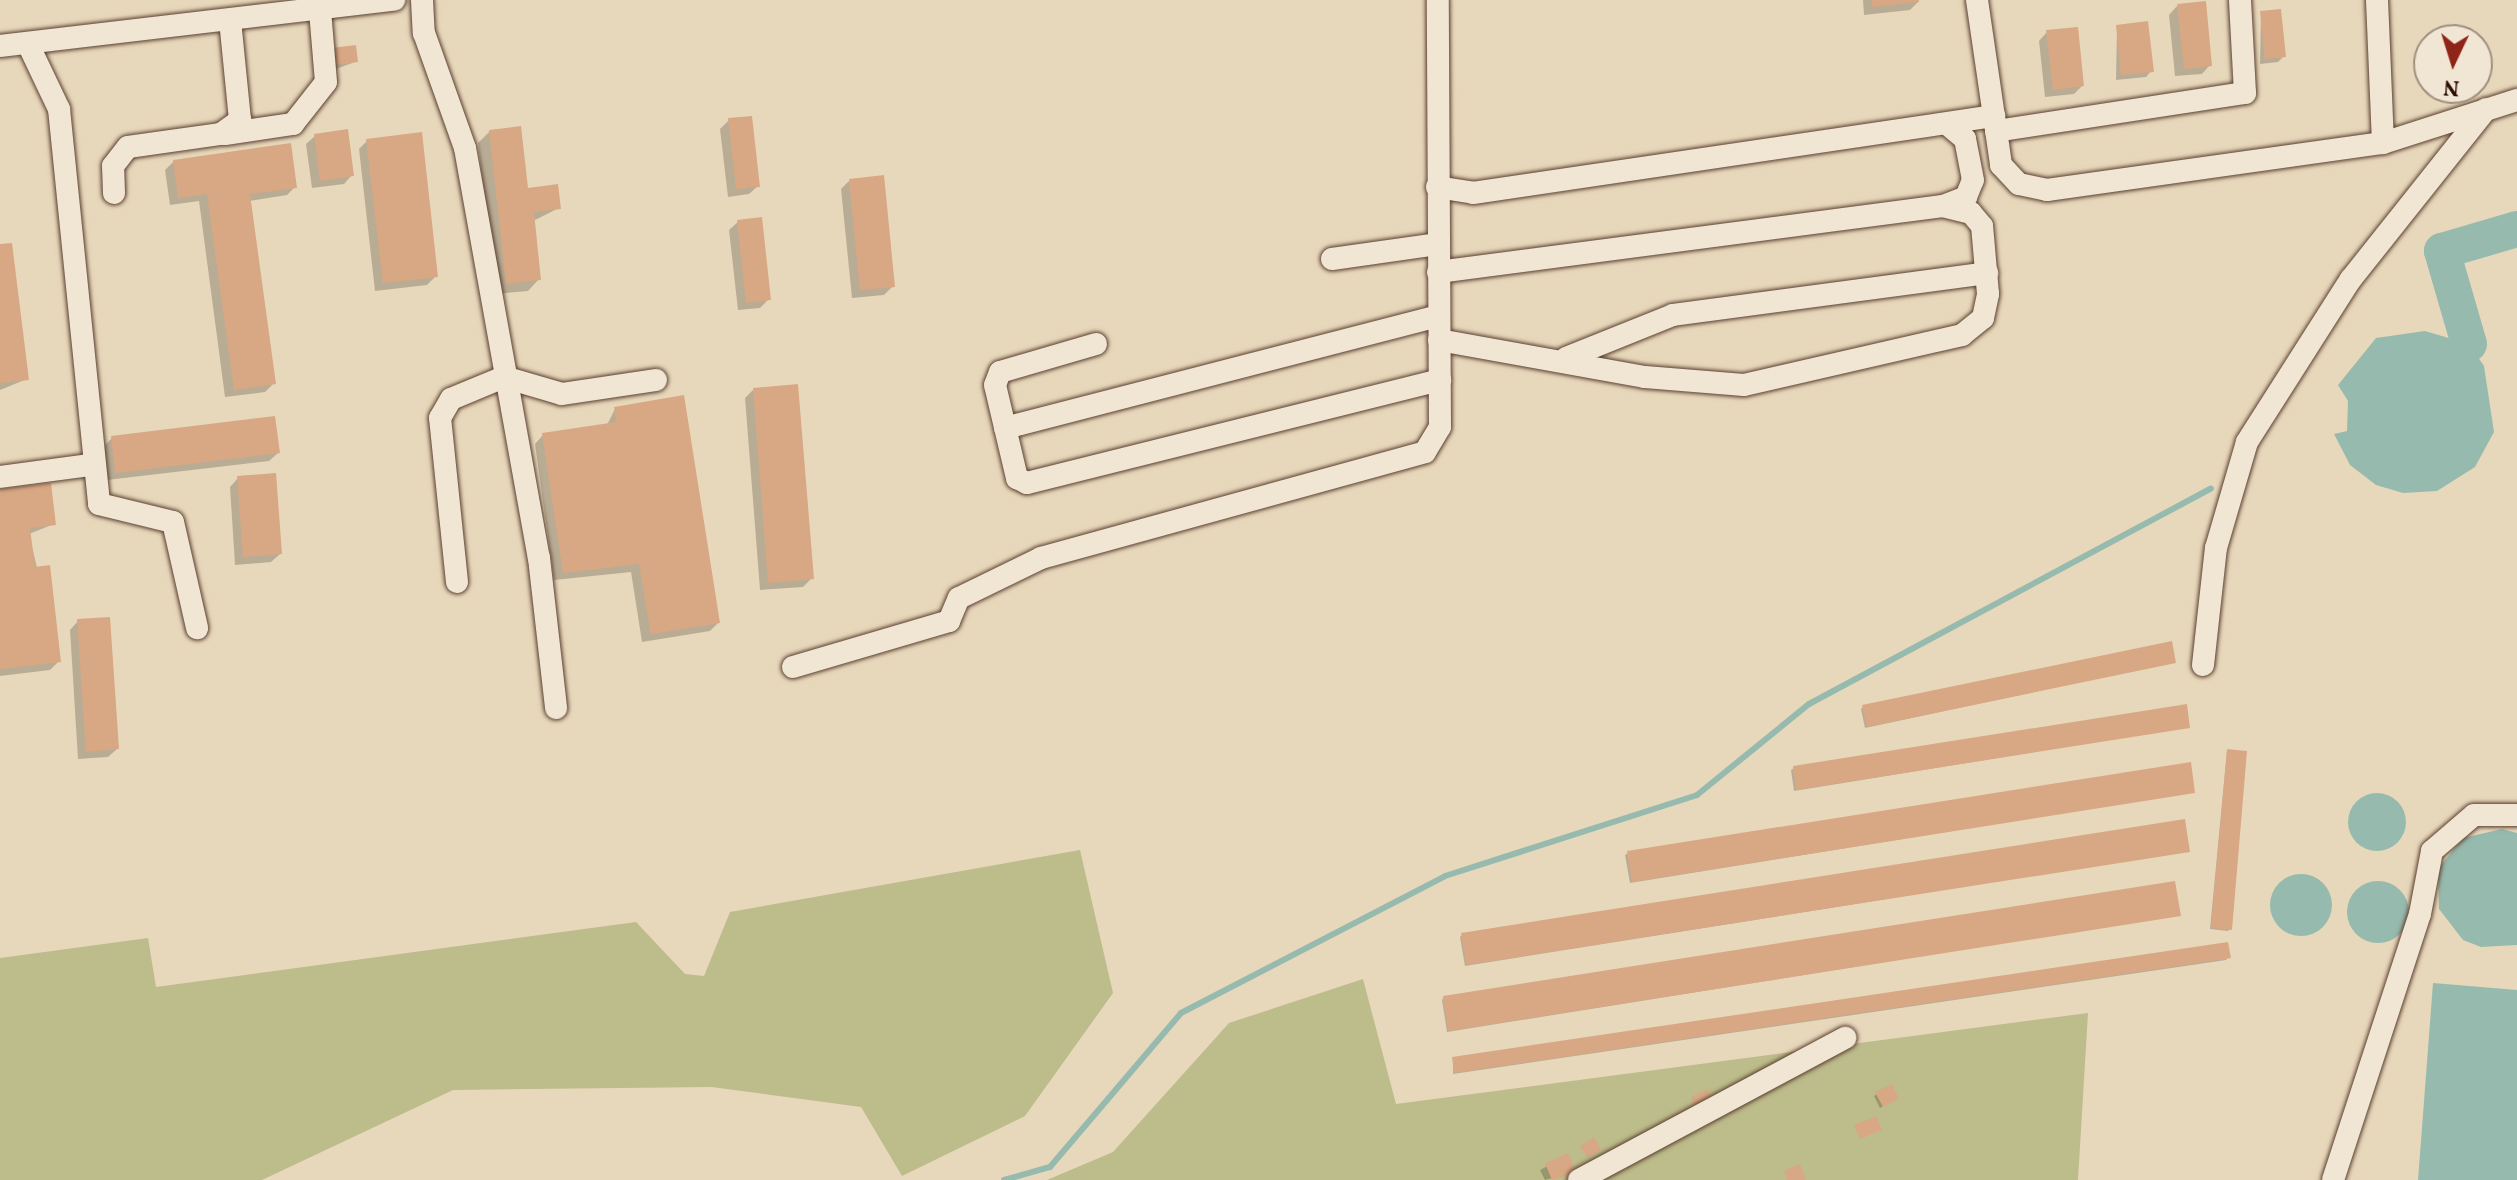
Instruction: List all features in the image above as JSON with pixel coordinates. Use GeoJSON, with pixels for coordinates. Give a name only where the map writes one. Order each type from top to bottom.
{"type":"FeatureCollection","features":[{"type":"Feature","properties":{"kind":"street"},"geometry":{"type":"LineString","coordinates":[[0,46],[243,13],[394,0]]}},
{"type":"Feature","properties":{"kind":"street"},"geometry":{"type":"LineString","coordinates":[[422,0],[424,33],[465,148],[539,558],[556,708]]}},
{"type":"Feature","properties":{"kind":"street"},"geometry":{"type":"LineString","coordinates":[[793,667],[949,621],[959,598],[1041,558],[1425,452],[1440,427],[1438,0]]}},
{"type":"Feature","properties":{"kind":"street"},"geometry":{"type":"LineString","coordinates":[[1977,0],[2001,165],[2019,184],[2047,190],[2383,143],[2517,100]]}},
{"type":"Feature","properties":{"kind":"street"},"geometry":{"type":"LineString","coordinates":[[1437,187],[1473,193],[1947,124],[1995,124],[2245,93],[2240,0]]}},
{"type":"Feature","properties":{"kind":"street"},"geometry":{"type":"LineString","coordinates":[[2377,0],[2383,143]]}},
{"type":"Feature","properties":{"kind":"street"},"geometry":{"type":"LineString","coordinates":[[114,193],[113,166],[128,147],[293,124],[326,82],[329,6]]}},
{"type":"Feature","properties":{"kind":"street"},"geometry":{"type":"LineString","coordinates":[[221,134],[240,120],[243,13]]}},
{"type":"Feature","properties":{"kind":"street"},"geometry":{"type":"LineString","coordinates":[[28,44],[59,109],[90,465],[99,504],[173,522],[197,628]]}},
{"type":"Feature","properties":{"kind":"street"},"geometry":{"type":"LineString","coordinates":[[2203,665],[2213,561],[2247,442],[2351,279],[2486,109]]}},
{"type":"Feature","properties":{"kind":"street"},"geometry":{"type":"LineString","coordinates":[[1438,272],[1943,206],[1966,197],[1973,180],[1965,139],[1947,124]]}},
{"type":"Feature","properties":{"kind":"street"},"geometry":{"type":"LineString","coordinates":[[1439,340],[1566,358],[1645,377],[1744,385],[1962,335],[1983,318],[1987,273],[1982,226],[1971,213],[1943,206]]}},
{"type":"Feature","properties":{"kind":"street"},"geometry":{"type":"LineString","coordinates":[[1332,259],[1437,244]]}},
{"type":"Feature","properties":{"kind":"street"},"geometry":{"type":"LineString","coordinates":[[1566,358],[1673,315],[1987,273]]}},
{"type":"Feature","properties":{"kind":"street"},"geometry":{"type":"LineString","coordinates":[[1005,428],[1438,316]]}},
{"type":"Feature","properties":{"kind":"street"},"geometry":{"type":"LineString","coordinates":[[1096,344],[1000,372],[995,385],[1017,478],[1027,483],[1440,380]]}},
{"type":"Feature","properties":{"kind":"street"},"geometry":{"type":"LineString","coordinates":[[457,582],[440,418],[451,399],[504,377],[562,394],[656,380]]}},
{"type":"Feature","properties":{"kind":"street"},"geometry":{"type":"LineString","coordinates":[[0,477],[90,465]]}},
{"type":"Feature","properties":{"kind":"street"},"geometry":{"type":"LineString","coordinates":[[2333,1180],[2420,914],[2432,851],[2474,815],[2517,815]]}},
{"type":"Feature","properties":{"kind":"street"},"geometry":{"type":"LineString","coordinates":[[1579,1180],[1845,1038]]}},
{"type":"Feature","properties":{"kind":"shaded area"},"geometry":{"type":"Polygon","coordinates":[[[1080,850],[1113,993],[1025,1116],[902,1176],[861,1107],[712,1087],[453,1090],[262,1180],[0,1180],[0,958],[148,938],[156,987],[636,922],[685,974],[704,976],[730,912],[1080,850]]]}},
{"type":"Feature","properties":{"kind":"shaded area"},"geometry":{"type":"Polygon","coordinates":[[[1363,979],[1396,1104],[2088,1013],[2078,1180],[1047,1180],[1113,1152],[1229,1023],[1363,979]]]}},
{"type":"Feature","properties":{"kind":"water"},"geometry":{"type":"Polygon","coordinates":[[[2425,331],[2469,344],[2484,366],[2494,432],[2475,467],[2437,491],[2403,493],[2376,485],[2350,465],[2334,434],[2347,431],[2348,401],[2338,385],[2376,338],[2425,331]]]}},
{"type":"Feature","properties":{"kind":"water"},"geometry":{"type":"Polygon","coordinates":[[[2377,793],[2388,795],[2397,802],[2404,811],[2404,833],[2397,842],[2388,849],[2377,851],[2366,849],[2357,842],[2350,833],[2348,822],[2350,811],[2357,802],[2366,795],[2377,793]]]}},
{"type":"Feature","properties":{"kind":"water"},"geometry":{"type":"Polygon","coordinates":[[[2502,829],[2517,833],[2517,945],[2481,947],[2463,940],[2439,909],[2438,869],[2463,838],[2502,829]]]}},
{"type":"Feature","properties":{"kind":"water"},"geometry":{"type":"Polygon","coordinates":[[[2301,874],[2313,876],[2323,883],[2330,893],[2330,917],[2323,927],[2313,934],[2301,936],[2289,934],[2279,927],[2272,917],[2270,905],[2272,893],[2279,883],[2289,876],[2301,874]]]}},
{"type":"Feature","properties":{"kind":"water"},"geometry":{"type":"Polygon","coordinates":[[[2372,881],[2384,881],[2400,890],[2407,900],[2407,924],[2400,934],[2384,943],[2372,943],[2352,929],[2347,918],[2347,906],[2361,886],[2372,881]]]}},
{"type":"Feature","properties":{"kind":"water"},"geometry":{"type":"Polygon","coordinates":[[[2433,983],[2517,990],[2517,1180],[2418,1180],[2433,983]]]}},
{"type":"Feature","properties":{"kind":"building"},"geometry":{"type":"Polygon","coordinates":[[[1872,0],[1919,0],[1919,2],[1872,7],[1872,0]]]}},
{"type":"Feature","properties":{"kind":"building"},"geometry":{"type":"Polygon","coordinates":[[[2206,1],[2212,66],[2184,69],[2177,4],[2206,1]]]}},
{"type":"Feature","properties":{"kind":"building"},"geometry":{"type":"Polygon","coordinates":[[[2281,9],[2286,57],[2265,59],[2260,11],[2281,9]]]}},
{"type":"Feature","properties":{"kind":"building"},"geometry":{"type":"Polygon","coordinates":[[[2148,21],[2154,72],[2121,75],[2116,25],[2148,21]]]}},
{"type":"Feature","properties":{"kind":"building"},"geometry":{"type":"Polygon","coordinates":[[[2078,27],[2084,86],[2053,90],[2046,30],[2078,27]]]}},
{"type":"Feature","properties":{"kind":"building"},"geometry":{"type":"Polygon","coordinates":[[[356,45],[358,62],[333,65],[331,48],[356,45]]]}},
{"type":"Feature","properties":{"kind":"building"},"geometry":{"type":"Polygon","coordinates":[[[752,116],[760,187],[736,189],[728,118],[752,116]]]}},
{"type":"Feature","properties":{"kind":"building"},"geometry":{"type":"Polygon","coordinates":[[[521,126],[528,188],[558,184],[561,209],[534,212],[541,280],[506,284],[489,130],[521,126]]]}},
{"type":"Feature","properties":{"kind":"building"},"geometry":{"type":"Polygon","coordinates":[[[348,129],[354,176],[320,181],[314,134],[348,129]]]}},
{"type":"Feature","properties":{"kind":"building"},"geometry":{"type":"Polygon","coordinates":[[[422,132],[438,277],[383,283],[366,139],[422,132]]]}},
{"type":"Feature","properties":{"kind":"building"},"geometry":{"type":"Polygon","coordinates":[[[291,143],[297,188],[250,194],[276,384],[234,390],[207,194],[178,198],[173,160],[291,143]]]}},
{"type":"Feature","properties":{"kind":"building"},"geometry":{"type":"Polygon","coordinates":[[[884,175],[895,287],[860,290],[849,179],[884,175]]]}},
{"type":"Feature","properties":{"kind":"building"},"geometry":{"type":"Polygon","coordinates":[[[762,217],[771,300],[746,303],[737,220],[762,217]]]}},
{"type":"Feature","properties":{"kind":"building"},"geometry":{"type":"Polygon","coordinates":[[[12,243],[29,380],[0,383],[0,244],[12,243]]]}},
{"type":"Feature","properties":{"kind":"building"},"geometry":{"type":"Polygon","coordinates":[[[798,384],[814,579],[768,583],[753,388],[798,384]]]}},
{"type":"Feature","properties":{"kind":"building"},"geometry":{"type":"Polygon","coordinates":[[[684,395],[720,623],[651,634],[639,564],[563,573],[542,433],[616,422],[614,407],[684,395]]]}},
{"type":"Feature","properties":{"kind":"building"},"geometry":{"type":"Polygon","coordinates":[[[275,416],[280,453],[115,473],[111,436],[275,416]]]}},
{"type":"Feature","properties":{"kind":"building"},"geometry":{"type":"Polygon","coordinates":[[[276,473],[282,554],[243,557],[237,476],[276,473]]]}},
{"type":"Feature","properties":{"kind":"building"},"geometry":{"type":"Polygon","coordinates":[[[51,483],[56,525],[30,528],[35,567],[50,565],[61,662],[0,669],[0,489],[51,483]]]}},
{"type":"Feature","properties":{"kind":"building"},"geometry":{"type":"Polygon","coordinates":[[[110,617],[119,749],[86,752],[77,619],[110,617]]]}},
{"type":"Feature","properties":{"kind":"building"},"geometry":{"type":"Polygon","coordinates":[[[2172,641],[2176,663],[1867,727],[1862,705],[2172,641]]]}},
{"type":"Feature","properties":{"kind":"building"},"geometry":{"type":"Polygon","coordinates":[[[2187,704],[2190,728],[1796,790],[1793,766],[2187,704]]]}},
{"type":"Feature","properties":{"kind":"building"},"geometry":{"type":"Polygon","coordinates":[[[2227,749],[2247,751],[2232,930],[2211,928],[2227,749]]]}},
{"type":"Feature","properties":{"kind":"building"},"geometry":{"type":"Polygon","coordinates":[[[2191,762],[2195,793],[1632,882],[1627,851],[2191,762]]]}},
{"type":"Feature","properties":{"kind":"building"},"geometry":{"type":"Polygon","coordinates":[[[2185,819],[2190,852],[1466,965],[1461,933],[2185,819]]]}},
{"type":"Feature","properties":{"kind":"building"},"geometry":{"type":"Polygon","coordinates":[[[2175,881],[2181,916],[1448,1031],[1443,996],[2175,881]]]}},
{"type":"Feature","properties":{"kind":"building"},"geometry":{"type":"Polygon","coordinates":[[[2228,942],[2231,958],[1454,1073],[1452,1057],[2228,942]]]}},
{"type":"Feature","properties":{"kind":"building"},"geometry":{"type":"Polygon","coordinates":[[[1892,1084],[1899,1099],[1883,1107],[1875,1092],[1892,1084]]]}},
{"type":"Feature","properties":{"kind":"building"},"geometry":{"type":"Polygon","coordinates":[[[1708,1089],[1714,1104],[1697,1112],[1691,1097],[1708,1089]]]}},
{"type":"Feature","properties":{"kind":"building"},"geometry":{"type":"Polygon","coordinates":[[[1876,1116],[1882,1130],[1860,1139],[1854,1125],[1876,1116]]]}},
{"type":"Feature","properties":{"kind":"building"},"geometry":{"type":"Polygon","coordinates":[[[1594,1137],[1601,1149],[1588,1158],[1580,1146],[1594,1137]]]}},
{"type":"Feature","properties":{"kind":"building"},"geometry":{"type":"Polygon","coordinates":[[[1568,1153],[1576,1173],[1552,1180],[1545,1163],[1568,1153]]]}},
{"type":"Feature","properties":{"kind":"building"},"geometry":{"type":"Polygon","coordinates":[[[1800,1164],[1806,1180],[1787,1180],[1784,1171],[1800,1164]]]}},
{"type":"Feature","properties":{"kind":"waterway"},"geometry":{"type":"LineString","coordinates":[[2469,344],[2442,251],[2517,229]]}},
{"type":"Feature","properties":{"kind":"waterway"},"geometry":{"type":"LineString","coordinates":[[1004,1180],[1050,1167],[1181,1013],[1445,876],[1697,795],[1809,704],[2211,488]]}}]}
